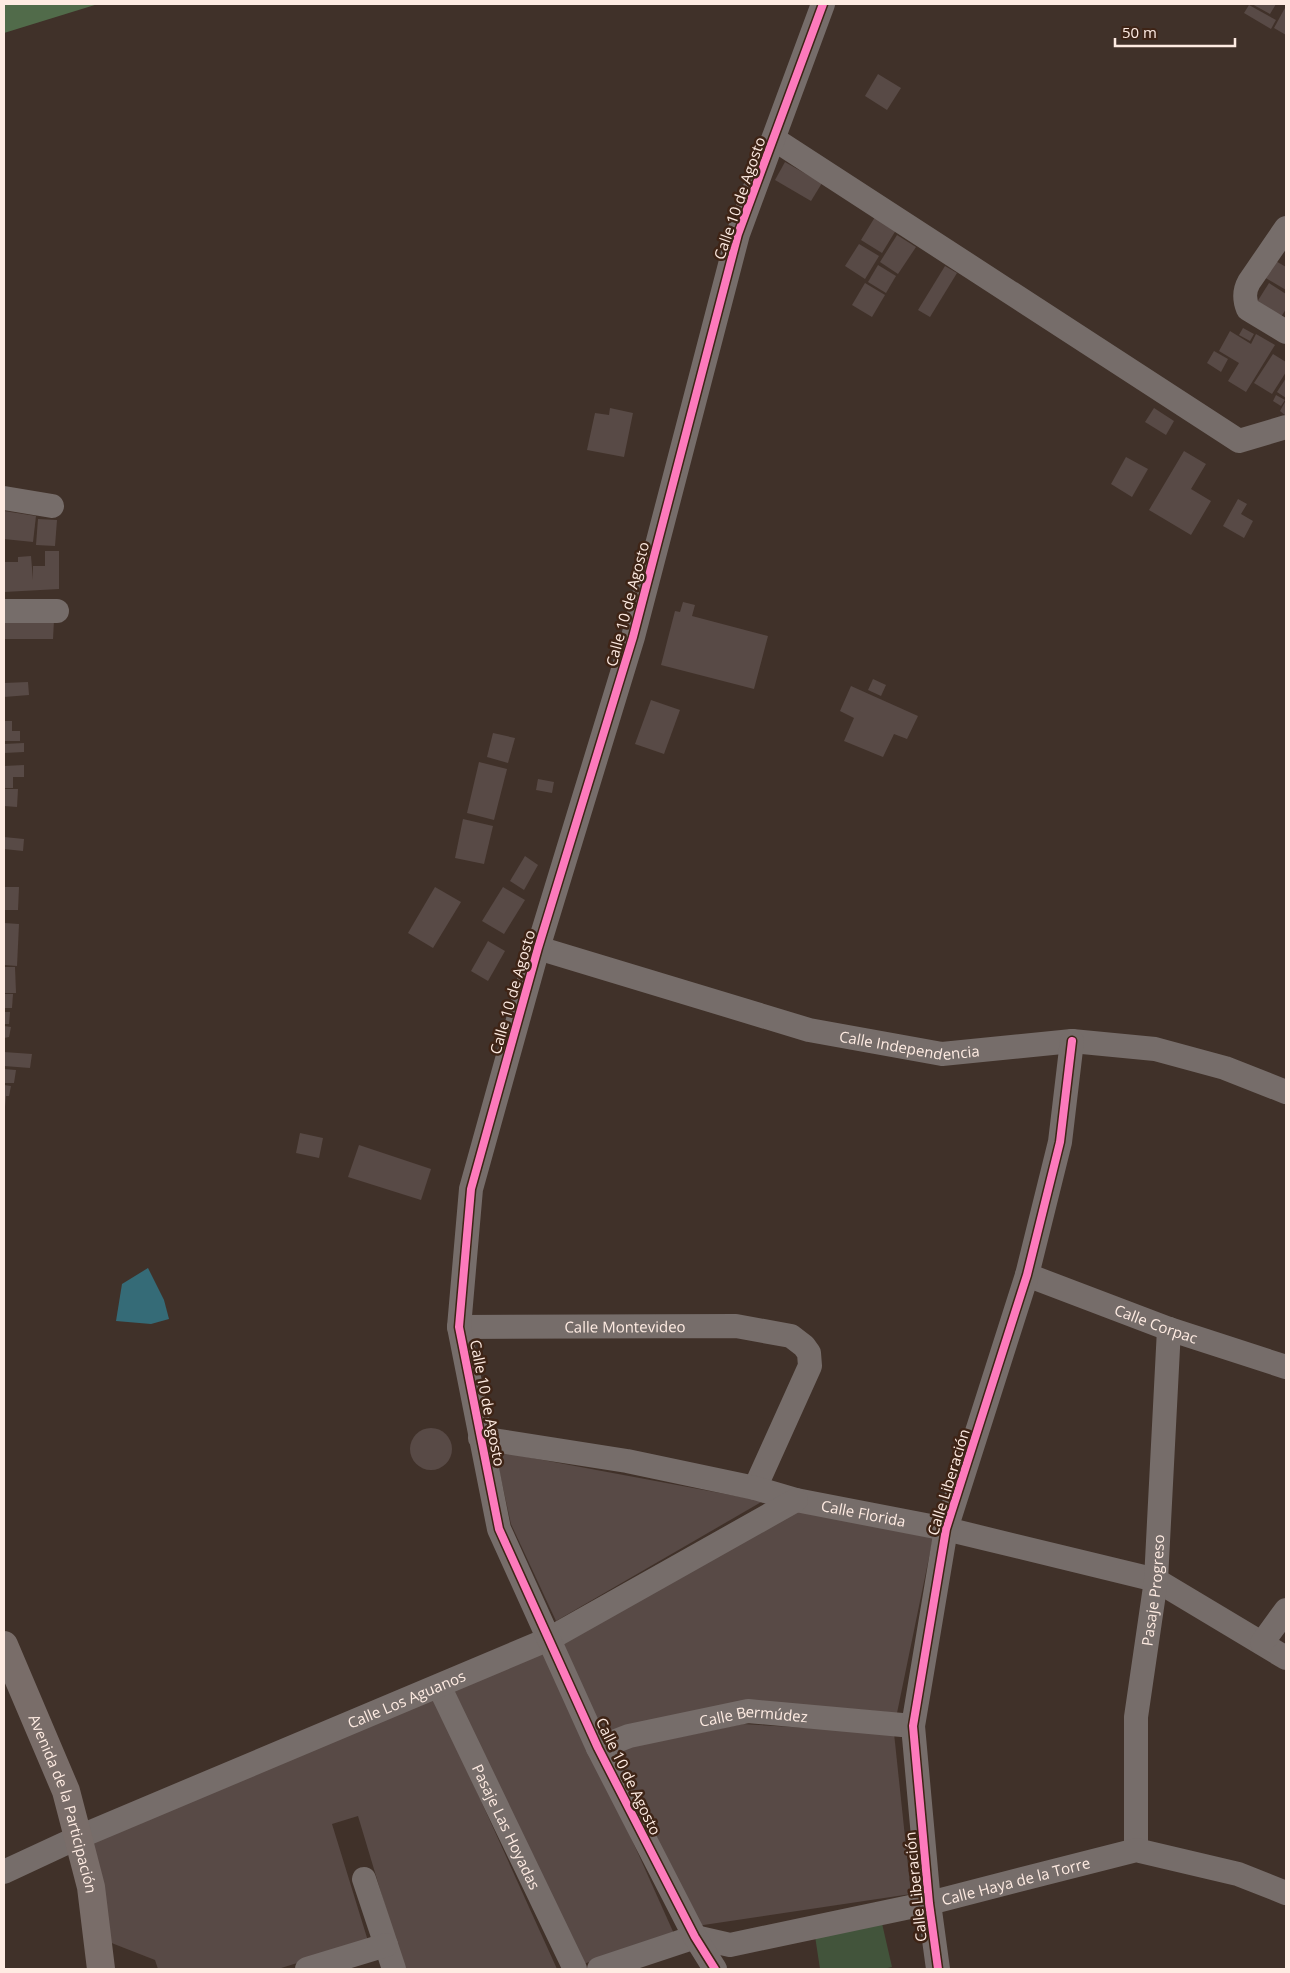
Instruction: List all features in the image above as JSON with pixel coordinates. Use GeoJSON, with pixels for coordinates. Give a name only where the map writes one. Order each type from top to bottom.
{"type":"FeatureCollection","features":[{"type":"Feature","properties":{"kind":"main road","name":"Avenida de la Participación"},"geometry":{"type":"LineString","coordinates":[[4,1645],[66,1791],[91,1887],[101,1969]]}},
{"type":"Feature","properties":{"kind":"street","name":"Calle 10 de Agosto"},"geometry":{"type":"LineString","coordinates":[[715,1969],[695,1937],[598,1748],[499,1529],[459,1327],[471,1189],[538,948],[633,637],[738,234],[823,4]]}},
{"type":"Feature","properties":{"kind":"street"},"geometry":{"type":"LineString","coordinates":[[774,139],[1240,440],[1286,428]]}},
{"type":"Feature","properties":{"kind":"street"},"geometry":{"type":"LineString","coordinates":[[1286,228],[1246,288],[1248,308],[1286,332]]}},
{"type":"Feature","properties":{"kind":"street"},"geometry":{"type":"LineString","coordinates":[[4,498],[52,506]]}},
{"type":"Feature","properties":{"kind":"street"},"geometry":{"type":"LineString","coordinates":[[4,611],[57,611]]}},
{"type":"Feature","properties":{"kind":"street","name":"Calle Independencia"},"geometry":{"type":"LineString","coordinates":[[538,948],[809,1030],[942,1054],[1072,1041],[1155,1049],[1225,1068],[1286,1092]]}},
{"type":"Feature","properties":{"kind":"street","name":"Calle Liberación"},"geometry":{"type":"LineString","coordinates":[[938,1969],[929,1903],[913,1726],[946,1529],[1027,1275],[1060,1142],[1072,1041]]}},
{"type":"Feature","properties":{"kind":"street","name":"Calle Corpac"},"geometry":{"type":"LineString","coordinates":[[1027,1275],[1169,1329],[1286,1366]]}},
{"type":"Feature","properties":{"kind":"street","name":"Calle Montevideo"},"geometry":{"type":"LineString","coordinates":[[459,1327],[736,1326],[791,1336],[804,1346],[809,1353],[810,1366],[755,1488]]}},
{"type":"Feature","properties":{"kind":"street","name":"Pasaje Progreso"},"geometry":{"type":"LineString","coordinates":[[1136,1850],[1136,1716],[1156,1580],[1169,1329]]}},
{"type":"Feature","properties":{"kind":"street","name":"Calle Florida"},"geometry":{"type":"LineString","coordinates":[[480,1438],[627,1460],[755,1488],[796,1500],[946,1529],[1156,1580],[1286,1658]]}},
{"type":"Feature","properties":{"kind":"street","name":"Calle Los Aguanos"},"geometry":{"type":"LineString","coordinates":[[4,1872],[79,1837],[549,1639],[796,1500]]}},
{"type":"Feature","properties":{"kind":"street"},"geometry":{"type":"LineString","coordinates":[[1262,1643],[1286,1610]]}},
{"type":"Feature","properties":{"kind":"street","name":"Pasaje Las Hoyadas"},"geometry":{"type":"LineString","coordinates":[[439,1686],[575,1969]]}},
{"type":"Feature","properties":{"kind":"street","name":"Calle Bermúdez"},"geometry":{"type":"LineString","coordinates":[[598,1748],[629,1736],[748,1711],[913,1726]]}},
{"type":"Feature","properties":{"kind":"street","name":"Calle Haya de la Torre"},"geometry":{"type":"LineString","coordinates":[[695,1937],[730,1945],[929,1903],[1136,1850],[1238,1874],[1286,1893]]}},
{"type":"Feature","properties":{"kind":"street"},"geometry":{"type":"LineString","coordinates":[[364,1878],[394,1969]]}},
{"type":"Feature","properties":{"kind":"street"},"geometry":{"type":"LineString","coordinates":[[599,1969],[695,1937]]}},
{"type":"Feature","properties":{"kind":"street"},"geometry":{"type":"LineString","coordinates":[[307,1969],[386,1945]]}},
{"type":"Feature","properties":{"kind":"green space"},"geometry":{"type":"Polygon","coordinates":[[[4,4],[98,4],[4,33],[4,4]]]}},
{"type":"Feature","properties":{"kind":"green space"},"geometry":{"type":"Polygon","coordinates":[[[881,1919],[892,1967],[883,1969],[820,1969],[815,1936],[881,1919]]]}},
{"type":"Feature","properties":{"kind":"water"},"geometry":{"type":"Polygon","coordinates":[[[148,1268],[164,1300],[169,1319],[151,1324],[116,1321],[122,1284],[148,1268]]]}},
{"type":"Feature","properties":{"kind":"building"},"geometry":{"type":"Polygon","coordinates":[[[1252,4],[1276,4],[1270,14],[1252,4]]]}},
{"type":"Feature","properties":{"kind":"building"},"geometry":{"type":"Polygon","coordinates":[[[1249,5],[1276,20],[1271,29],[1244,13],[1249,5]]]}},
{"type":"Feature","properties":{"kind":"building"},"geometry":{"type":"Polygon","coordinates":[[[1286,6],[1286,35],[1274,28],[1286,6]]]}},
{"type":"Feature","properties":{"kind":"building"},"geometry":{"type":"Polygon","coordinates":[[[878,74],[901,88],[887,110],[865,96],[878,74]]]}},
{"type":"Feature","properties":{"kind":"building"},"geometry":{"type":"Polygon","coordinates":[[[785,162],[822,183],[811,201],[775,180],[785,162]]]}},
{"type":"Feature","properties":{"kind":"building"},"geometry":{"type":"Polygon","coordinates":[[[875,217],[896,230],[882,253],[861,240],[875,217]]]}},
{"type":"Feature","properties":{"kind":"building"},"geometry":{"type":"Polygon","coordinates":[[[897,235],[916,247],[898,274],[880,262],[897,235]]]}},
{"type":"Feature","properties":{"kind":"building"},"geometry":{"type":"Polygon","coordinates":[[[859,244],[879,256],[865,279],[845,266],[859,244]]]}},
{"type":"Feature","properties":{"kind":"building"},"geometry":{"type":"Polygon","coordinates":[[[1274,260],[1286,267],[1286,290],[1264,277],[1274,260]]]}},
{"type":"Feature","properties":{"kind":"building"},"geometry":{"type":"Polygon","coordinates":[[[878,265],[896,276],[886,293],[868,282],[878,265]]]}},
{"type":"Feature","properties":{"kind":"building"},"geometry":{"type":"Polygon","coordinates":[[[945,266],[957,273],[930,317],[918,310],[945,266]]]}},
{"type":"Feature","properties":{"kind":"building"},"geometry":{"type":"Polygon","coordinates":[[[865,283],[885,295],[872,317],[852,305],[865,283]]]}},
{"type":"Feature","properties":{"kind":"building"},"geometry":{"type":"Polygon","coordinates":[[[1269,283],[1286,294],[1286,309],[1281,317],[1257,302],[1269,283]]]}},
{"type":"Feature","properties":{"kind":"building"},"geometry":{"type":"Polygon","coordinates":[[[1243,328],[1254,334],[1250,341],[1239,335],[1243,328]]]}},
{"type":"Feature","properties":{"kind":"building"},"geometry":{"type":"Polygon","coordinates":[[[1230,331],[1251,344],[1256,334],[1275,345],[1246,392],[1228,381],[1239,363],[1219,351],[1230,331]]]}},
{"type":"Feature","properties":{"kind":"building"},"geometry":{"type":"Polygon","coordinates":[[[1214,351],[1228,359],[1221,372],[1207,363],[1214,351]]]}},
{"type":"Feature","properties":{"kind":"building"},"geometry":{"type":"Polygon","coordinates":[[[1273,354],[1286,362],[1286,372],[1272,394],[1254,383],[1273,354]]]}},
{"type":"Feature","properties":{"kind":"building"},"geometry":{"type":"Polygon","coordinates":[[[1286,378],[1286,398],[1277,392],[1286,378]]]}},
{"type":"Feature","properties":{"kind":"building"},"geometry":{"type":"Polygon","coordinates":[[[1276,395],[1285,400],[1281,406],[1273,401],[1276,395]]]}},
{"type":"Feature","properties":{"kind":"building"},"geometry":{"type":"Polygon","coordinates":[[[1286,400],[1286,416],[1280,411],[1286,400]]]}},
{"type":"Feature","properties":{"kind":"building"},"geometry":{"type":"Polygon","coordinates":[[[610,408],[633,413],[624,457],[587,450],[595,413],[609,415],[610,408]]]}},
{"type":"Feature","properties":{"kind":"building"},"geometry":{"type":"Polygon","coordinates":[[[1154,408],[1174,421],[1166,435],[1145,422],[1154,408]]]}},
{"type":"Feature","properties":{"kind":"building"},"geometry":{"type":"Polygon","coordinates":[[[1184,451],[1206,464],[1191,489],[1211,501],[1191,535],[1149,510],[1184,451]]]}},
{"type":"Feature","properties":{"kind":"building"},"geometry":{"type":"Polygon","coordinates":[[[1126,457],[1148,469],[1132,497],[1111,484],[1126,457]]]}},
{"type":"Feature","properties":{"kind":"building"},"geometry":{"type":"Polygon","coordinates":[[[1238,499],[1247,504],[1241,514],[1253,521],[1244,538],[1223,526],[1238,499]]]}},
{"type":"Feature","properties":{"kind":"building"},"geometry":{"type":"Polygon","coordinates":[[[4,511],[36,516],[33,542],[4,539],[4,511]]]}},
{"type":"Feature","properties":{"kind":"building"},"geometry":{"type":"Polygon","coordinates":[[[38,519],[57,520],[55,546],[36,545],[38,519]]]}},
{"type":"Feature","properties":{"kind":"building"},"geometry":{"type":"Polygon","coordinates":[[[45,551],[59,551],[59,589],[4,592],[4,562],[18,562],[18,557],[31,556],[33,580],[33,566],[45,566],[45,551]]]}},
{"type":"Feature","properties":{"kind":"building"},"geometry":{"type":"Polygon","coordinates":[[[683,602],[695,605],[692,616],[768,636],[754,689],[661,665],[675,611],[680,612],[683,602]]]}},
{"type":"Feature","properties":{"kind":"building"},"geometry":{"type":"Polygon","coordinates":[[[4,620],[54,620],[53,639],[4,639],[4,620]]]}},
{"type":"Feature","properties":{"kind":"building"},"geometry":{"type":"Polygon","coordinates":[[[873,679],[886,685],[881,696],[868,690],[873,679]]]}},
{"type":"Feature","properties":{"kind":"building"},"geometry":{"type":"Polygon","coordinates":[[[28,682],[29,695],[4,697],[4,683],[28,682]]]}},
{"type":"Feature","properties":{"kind":"building"},"geometry":{"type":"Polygon","coordinates":[[[851,686],[918,716],[907,739],[894,734],[883,757],[844,741],[854,718],[840,711],[851,686]]]}},
{"type":"Feature","properties":{"kind":"building"},"geometry":{"type":"Polygon","coordinates":[[[651,700],[680,710],[664,754],[635,744],[651,700]]]}},
{"type":"Feature","properties":{"kind":"building"},"geometry":{"type":"Polygon","coordinates":[[[4,721],[12,721],[12,731],[20,731],[20,741],[4,741],[4,721]]]}},
{"type":"Feature","properties":{"kind":"building"},"geometry":{"type":"Polygon","coordinates":[[[493,733],[515,738],[508,763],[487,757],[493,733]]]}},
{"type":"Feature","properties":{"kind":"building"},"geometry":{"type":"Polygon","coordinates":[[[24,743],[24,752],[4,753],[4,744],[24,743]]]}},
{"type":"Feature","properties":{"kind":"building"},"geometry":{"type":"Polygon","coordinates":[[[479,762],[507,769],[494,820],[467,813],[479,762]]]}},
{"type":"Feature","properties":{"kind":"building"},"geometry":{"type":"Polygon","coordinates":[[[24,765],[24,777],[13,777],[13,788],[4,788],[4,766],[24,765]]]}},
{"type":"Feature","properties":{"kind":"building"},"geometry":{"type":"Polygon","coordinates":[[[538,779],[554,782],[552,793],[536,790],[538,779]]]}},
{"type":"Feature","properties":{"kind":"building"},"geometry":{"type":"Polygon","coordinates":[[[4,789],[18,789],[17,807],[4,806],[4,789]]]}},
{"type":"Feature","properties":{"kind":"building"},"geometry":{"type":"Polygon","coordinates":[[[463,819],[493,826],[484,864],[455,858],[463,819]]]}},
{"type":"Feature","properties":{"kind":"building"},"geometry":{"type":"Polygon","coordinates":[[[4,837],[24,839],[23,851],[4,849],[4,837]]]}},
{"type":"Feature","properties":{"kind":"building"},"geometry":{"type":"Polygon","coordinates":[[[525,856],[538,865],[524,890],[510,881],[525,856]]]}},
{"type":"Feature","properties":{"kind":"building"},"geometry":{"type":"Polygon","coordinates":[[[4,887],[19,887],[18,910],[4,910],[4,887]]]}},
{"type":"Feature","properties":{"kind":"building"},"geometry":{"type":"Polygon","coordinates":[[[435,887],[461,902],[433,948],[408,933],[435,887]]]}},
{"type":"Feature","properties":{"kind":"building"},"geometry":{"type":"Polygon","coordinates":[[[503,887],[525,900],[504,934],[482,921],[503,887]]]}},
{"type":"Feature","properties":{"kind":"building"},"geometry":{"type":"Polygon","coordinates":[[[4,923],[19,924],[17,966],[4,965],[4,923]]]}},
{"type":"Feature","properties":{"kind":"building"},"geometry":{"type":"Polygon","coordinates":[[[488,941],[505,951],[488,981],[471,971],[488,941]]]}},
{"type":"Feature","properties":{"kind":"building"},"geometry":{"type":"Polygon","coordinates":[[[4,967],[15,967],[16,993],[4,993],[4,967]]]}},
{"type":"Feature","properties":{"kind":"building"},"geometry":{"type":"Polygon","coordinates":[[[4,994],[13,994],[12,1008],[4,1008],[4,994]]]}},
{"type":"Feature","properties":{"kind":"building"},"geometry":{"type":"Polygon","coordinates":[[[4,1012],[10,1012],[9,1024],[4,1024],[4,1012]]]}},
{"type":"Feature","properties":{"kind":"building"},"geometry":{"type":"Polygon","coordinates":[[[4,1026],[11,1027],[9,1037],[4,1038],[4,1026]]]}},
{"type":"Feature","properties":{"kind":"building"},"geometry":{"type":"Polygon","coordinates":[[[4,1052],[32,1054],[30,1068],[4,1066],[4,1052]]]}},
{"type":"Feature","properties":{"kind":"building"},"geometry":{"type":"Polygon","coordinates":[[[4,1069],[16,1070],[14,1083],[4,1083],[4,1069]]]}},
{"type":"Feature","properties":{"kind":"building"},"geometry":{"type":"Polygon","coordinates":[[[4,1085],[11,1086],[9,1096],[6,1096],[5,1107],[4,1107],[4,1085]]]}},
{"type":"Feature","properties":{"kind":"building"},"geometry":{"type":"Polygon","coordinates":[[[300,1133],[323,1138],[319,1158],[296,1153],[300,1133]]]}},
{"type":"Feature","properties":{"kind":"building"},"geometry":{"type":"Polygon","coordinates":[[[359,1145],[431,1169],[421,1200],[348,1177],[359,1145]]]}},
{"type":"Feature","properties":{"kind":"building"},"geometry":{"type":"Polygon","coordinates":[[[435,1428],[443,1431],[449,1437],[452,1449],[449,1461],[443,1467],[427,1470],[419,1467],[413,1461],[410,1445],[413,1437],[419,1431],[435,1428]]]}},
{"type":"Feature","properties":{"kind":"building"},"geometry":{"type":"Polygon","coordinates":[[[495,1451],[763,1501],[556,1621],[511,1524],[495,1451]]]}},
{"type":"Feature","properties":{"kind":"building"},"geometry":{"type":"Polygon","coordinates":[[[795,1511],[933,1538],[897,1713],[759,1701],[604,1733],[561,1644],[795,1511]]]}},
{"type":"Feature","properties":{"kind":"building"},"geometry":{"type":"Polygon","coordinates":[[[547,1650],[675,1936],[573,1967],[449,1691],[547,1650]]]}},
{"type":"Feature","properties":{"kind":"building"},"geometry":{"type":"Polygon","coordinates":[[[434,1697],[557,1969],[404,1969],[358,1816],[332,1824],[368,1941],[278,1969],[158,1969],[155,1960],[109,1942],[89,1842],[434,1697]]]}},
{"type":"Feature","properties":{"kind":"building"},"geometry":{"type":"Polygon","coordinates":[[[743,1724],[894,1733],[911,1894],[690,1927],[611,1751],[743,1724]]]}},
{"type":"Feature","properties":{"kind":"cycle path"},"geometry":{"type":"LineString","coordinates":[[715,1969],[695,1937],[598,1748],[499,1529],[459,1327],[471,1189],[538,948],[633,637],[738,234],[823,4]]}},
{"type":"Feature","properties":{"kind":"cycle path"},"geometry":{"type":"LineString","coordinates":[[938,1969],[929,1903],[913,1726],[946,1529],[1027,1275],[1060,1142],[1072,1041]]}}]}
